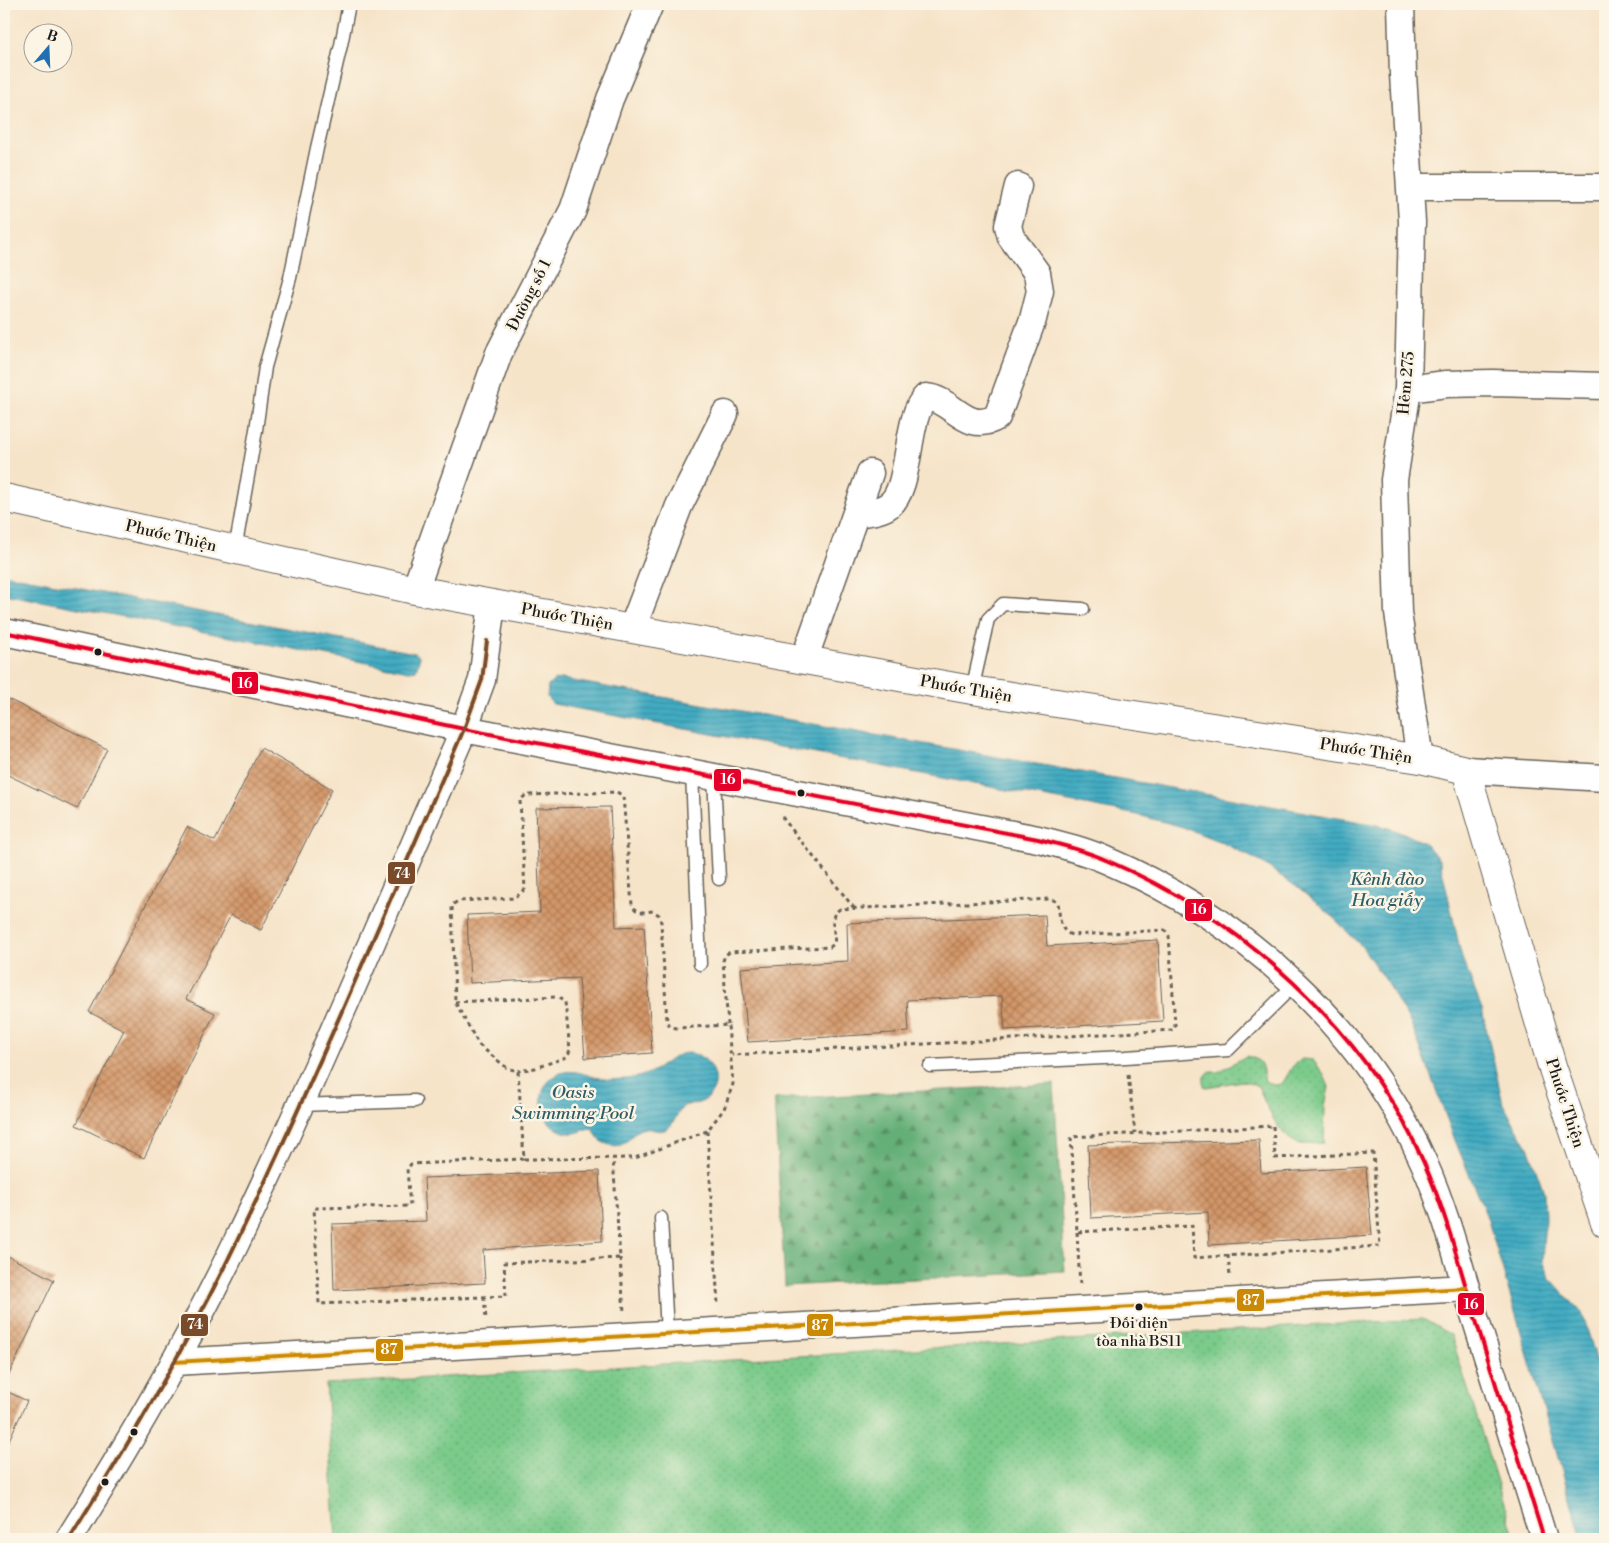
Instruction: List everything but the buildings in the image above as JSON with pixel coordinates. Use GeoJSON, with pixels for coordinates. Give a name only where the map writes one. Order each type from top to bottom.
{"type":"FeatureCollection","features":[{"type":"Feature","properties":{"kind":"street","name":"Đường số 1"},"geometry":{"type":"LineString","coordinates":[[415,590],[499,353],[573,210],[610,99],[650,4]]}},
{"type":"Feature","properties":{"kind":"street","name":"Hẻm 275"},"geometry":{"type":"LineString","coordinates":[[1401,4],[1403,74],[1412,222],[1408,389],[1394,480],[1398,613],[1420,759]]}},
{"type":"Feature","properties":{"kind":"street"},"geometry":{"type":"LineString","coordinates":[[856,514],[882,509],[896,499],[917,413],[921,402],[926,397],[934,398],[964,417],[976,422],[988,422],[997,417],[1033,319],[1040,291],[1037,273],[1011,237],[1008,226],[1018,186]]}},
{"type":"Feature","properties":{"kind":"street"},"geometry":{"type":"LineString","coordinates":[[1410,187],[1605,187]]}},
{"type":"Feature","properties":{"kind":"street"},"geometry":{"type":"LineString","coordinates":[[1408,389],[1446,384],[1474,383],[1605,386]]}},
{"type":"Feature","properties":{"kind":"street"},"geometry":{"type":"LineString","coordinates":[[632,629],[679,506],[725,414]]}},
{"type":"Feature","properties":{"kind":"street"},"geometry":{"type":"LineString","coordinates":[[804,660],[870,473]]}},
{"type":"Feature","properties":{"kind":"street","name":"Phước Thiện"},"geometry":{"type":"LineString","coordinates":[[4,498],[415,590],[972,690],[1420,759],[1466,770],[1552,1066],[1596,1169],[1605,1223]]}},
{"type":"Feature","properties":{"kind":"street"},"geometry":{"type":"LineString","coordinates":[[69,1539],[174,1362],[235,1245],[300,1105],[464,730],[482,680],[492,604]]}},
{"type":"Feature","properties":{"kind":"street"},"geometry":{"type":"LineString","coordinates":[[4,632],[464,730],[1038,839],[1106,860],[1167,890],[1199,910],[1265,957],[1295,984],[1322,1011],[1353,1048],[1405,1125],[1424,1162],[1444,1216],[1544,1539]]}},
{"type":"Feature","properties":{"kind":"street"},"geometry":{"type":"LineString","coordinates":[[1466,770],[1605,778]]}},
{"type":"Feature","properties":{"kind":"street"},"geometry":{"type":"LineString","coordinates":[[174,1362],[1466,1288]]}},
{"type":"Feature","properties":{"kind":"lane"},"geometry":{"type":"LineString","coordinates":[[235,550],[256,430],[264,367],[290,278],[341,45],[348,4]]}},
{"type":"Feature","properties":{"kind":"lane"},"geometry":{"type":"LineString","coordinates":[[972,690],[988,619],[1003,604],[1083,609]]}},
{"type":"Feature","properties":{"kind":"lane"},"geometry":{"type":"LineString","coordinates":[[703,775],[719,878]]}},
{"type":"Feature","properties":{"kind":"lane"},"geometry":{"type":"LineString","coordinates":[[700,964],[703,775]]}},
{"type":"Feature","properties":{"kind":"lane"},"geometry":{"type":"LineString","coordinates":[[930,1066],[1126,1057],[1228,1050],[1295,984]]}},
{"type":"Feature","properties":{"kind":"lane"},"geometry":{"type":"LineString","coordinates":[[300,1105],[415,1101]]}},
{"type":"Feature","properties":{"kind":"lane"},"geometry":{"type":"LineString","coordinates":[[661,1218],[667,1334]]}},
{"type":"Feature","properties":{"kind":"path"},"geometry":{"type":"LineString","coordinates":[[455,1002],[557,997],[566,1002],[570,1050],[567,1057],[535,1068],[518,1071],[507,1068],[479,1045],[455,1002],[452,904],[458,901],[515,898],[525,890],[520,800],[526,795],[617,792],[623,796],[632,905],[635,910],[640,912],[654,911],[659,915],[661,922],[667,1022],[671,1027],[677,1028],[728,1025]]}},
{"type":"Feature","properties":{"kind":"path"},"geometry":{"type":"LineString","coordinates":[[781,816],[854,909]]}},
{"type":"Feature","properties":{"kind":"path"},"geometry":{"type":"LineString","coordinates":[[620,1258],[504,1263],[506,1296],[319,1304],[314,1208],[410,1206],[407,1169],[411,1164],[524,1159],[635,1158],[707,1131],[724,1109],[734,1084],[724,955],[730,952],[830,947],[834,944],[835,940],[832,917],[834,912],[840,909],[1051,899],[1058,902],[1062,927],[1067,934],[1165,930],[1169,936],[1175,1025],[1173,1030],[732,1054]]}},
{"type":"Feature","properties":{"kind":"path"},"geometry":{"type":"LineString","coordinates":[[1126,1057],[1135,1133]]}},
{"type":"Feature","properties":{"kind":"path"},"geometry":{"type":"LineString","coordinates":[[518,1071],[524,1159]]}},
{"type":"Feature","properties":{"kind":"path"},"geometry":{"type":"LineString","coordinates":[[1076,1232],[1192,1226],[1194,1258],[1380,1246],[1373,1154],[1275,1158],[1273,1126],[1071,1137],[1076,1232],[1082,1310]]}},
{"type":"Feature","properties":{"kind":"path"},"geometry":{"type":"LineString","coordinates":[[707,1131],[720,1330]]}},
{"type":"Feature","properties":{"kind":"path"},"geometry":{"type":"LineString","coordinates":[[613,1159],[626,1336]]}},
{"type":"Feature","properties":{"kind":"green space"},"geometry":{"type":"Polygon","coordinates":[[[1246,1056],[1259,1061],[1265,1081],[1273,1085],[1282,1084],[1293,1066],[1302,1059],[1313,1060],[1323,1073],[1329,1087],[1325,1106],[1324,1143],[1301,1144],[1286,1136],[1274,1120],[1258,1086],[1242,1081],[1204,1086],[1204,1078],[1209,1072],[1218,1072],[1246,1056]]]}},
{"type":"Feature","properties":{"kind":"green space"},"geometry":{"type":"Polygon","coordinates":[[[1054,1084],[1065,1271],[785,1286],[774,1099],[1054,1084]]]}},
{"type":"Feature","properties":{"kind":"green space"},"geometry":{"type":"Polygon","coordinates":[[[1423,1319],[1451,1335],[1515,1539],[336,1539],[326,1384],[1423,1319]]]}},
{"type":"Feature","properties":{"kind":"water"},"geometry":{"type":"Polygon","coordinates":[[[4,574],[415,653],[420,657],[416,670],[409,671],[4,594],[4,574]]]}},
{"type":"Feature","properties":{"kind":"water","name":"Kênh đào Hoa giấy"},"geometry":{"type":"Polygon","coordinates":[[[562,679],[1383,826],[1406,834],[1426,844],[1440,861],[1462,958],[1482,1009],[1503,1104],[1529,1149],[1544,1192],[1545,1219],[1542,1261],[1549,1277],[1582,1313],[1594,1351],[1605,1401],[1605,1539],[1582,1539],[1487,1217],[1456,1143],[1412,1026],[1363,948],[1332,916],[1298,888],[1261,862],[1221,842],[1183,827],[1138,815],[553,704],[547,698],[548,686],[554,680],[562,679]]]}},
{"type":"Feature","properties":{"kind":"water","name":"Oasis Swimming Pool"},"geometry":{"type":"Polygon","coordinates":[[[683,1053],[703,1058],[709,1064],[713,1070],[715,1085],[706,1099],[684,1106],[665,1130],[658,1131],[644,1128],[637,1131],[624,1144],[614,1146],[603,1143],[591,1128],[569,1133],[559,1130],[546,1118],[542,1109],[543,1091],[555,1076],[561,1073],[572,1071],[599,1078],[630,1079],[659,1068],[683,1053]]]}},
{"type":"Feature","properties":{"kind":"transit line","name":"16"},"geometry":{"type":"LineString","coordinates":[[4,632],[464,729],[1038,839],[1100,857],[1157,885],[1205,913],[1251,946],[1294,983],[1333,1024],[1368,1067],[1399,1114],[1424,1163],[1445,1217],[1544,1539]]}},
{"type":"Feature","properties":{"kind":"transit line","name":"74"},"geometry":{"type":"LineString","coordinates":[[69,1539],[114,1467],[177,1356],[217,1281],[266,1180],[324,1052],[464,729],[482,680],[487,641]]}},
{"type":"Feature","properties":{"kind":"transit line","name":"87"},"geometry":{"type":"LineString","coordinates":[[174,1362],[1466,1288]]}},
{"type":"Feature","properties":{"kind":"place","name":"Đối diện tòa nhà BS11"},"geometry":{"type":"Point","coordinates":[1139,1307]}}]}
